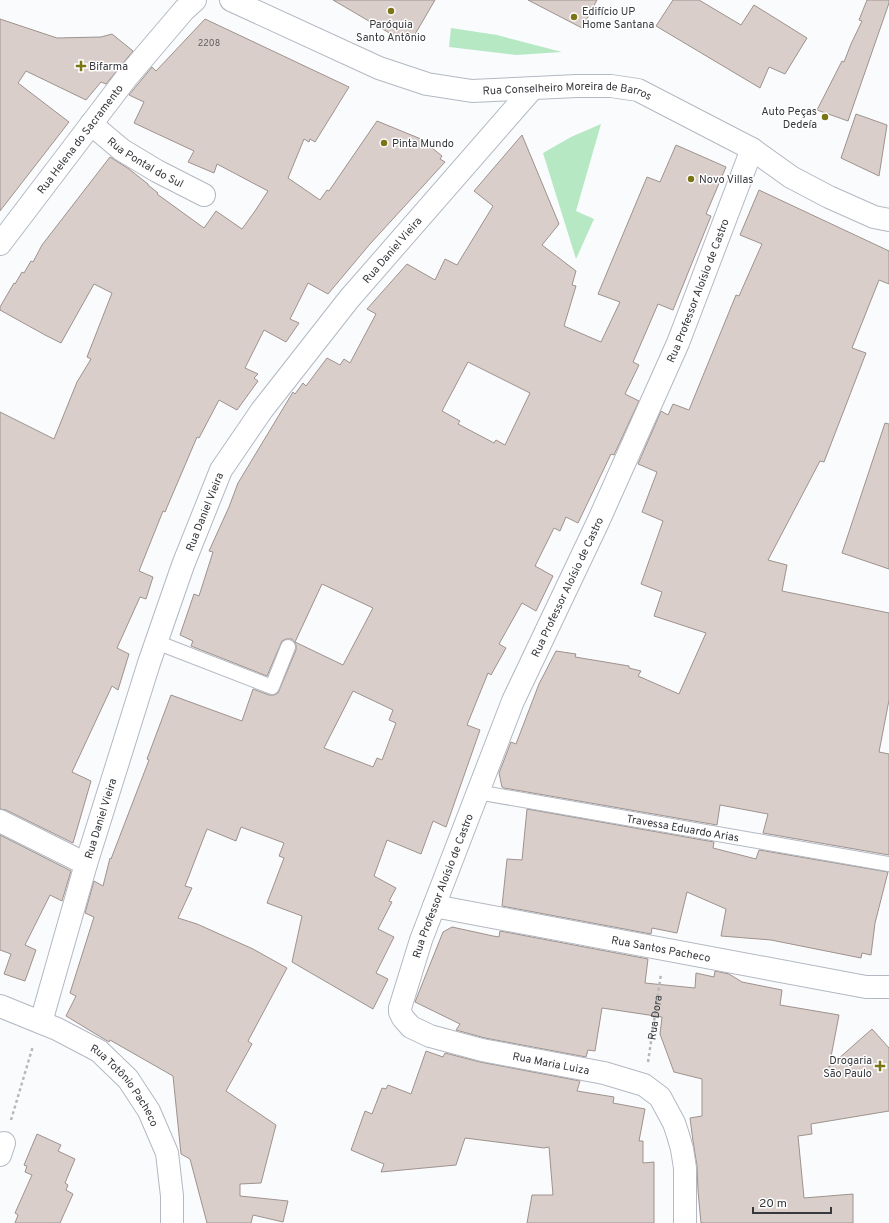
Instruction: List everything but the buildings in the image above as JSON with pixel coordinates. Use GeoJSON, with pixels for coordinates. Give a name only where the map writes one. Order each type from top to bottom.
{"type":"FeatureCollection","features":[{"type":"Feature","properties":{"kind":"street","name":"Rua Helena do Sacramento"},"geometry":{"type":"LineString","coordinates":[[0,244],[127,77],[184,10],[195,0]]}},
{"type":"Feature","properties":{"kind":"street","name":"Rua Conselheiro Moreira de Barros"},"geometry":{"type":"LineString","coordinates":[[231,0],[380,68],[427,84],[472,91],[577,86],[612,86],[638,90],[752,149],[791,177],[874,217],[889,220]]}},
{"type":"Feature","properties":{"kind":"street","name":"Rua Daniel Vieira"},"geometry":{"type":"LineString","coordinates":[[41,1022],[86,864],[156,642],[183,565],[221,470],[262,410],[349,300],[532,89]]}},
{"type":"Feature","properties":{"kind":"street","name":"Rua Pontal do Sul"},"geometry":{"type":"LineString","coordinates":[[91,124],[122,150],[157,171],[204,195]]}},
{"type":"Feature","properties":{"kind":"street","name":"Rua Professor Aloísio de Castro"},"geometry":{"type":"LineString","coordinates":[[411,1027],[403,1018],[400,1008],[421,940],[477,792],[513,701],[598,522],[678,343],[752,149]]}},
{"type":"Feature","properties":{"kind":"street"},"geometry":{"type":"LineString","coordinates":[[0,821],[86,864]]}},
{"type":"Feature","properties":{"kind":"street","name":"Rua Santos Pacheco"},"geometry":{"type":"LineString","coordinates":[[434,906],[866,986],[889,987]]}},
{"type":"Feature","properties":{"kind":"street","name":"Rua Totônio Pacheco"},"geometry":{"type":"LineString","coordinates":[[0,1006],[57,1029],[99,1051],[128,1079],[149,1111],[167,1153],[172,1196],[172,1223]]}},
{"type":"Feature","properties":{"kind":"street","name":"Rua Maria Luiza"},"geometry":{"type":"LineString","coordinates":[[411,1027],[430,1036],[482,1050],[604,1073],[644,1085],[660,1097],[674,1123],[682,1149],[685,1168],[685,1223]]}},
{"type":"Feature","properties":{"kind":"lane"},"geometry":{"type":"LineString","coordinates":[[156,642],[272,687],[288,647]]}},
{"type":"Feature","properties":{"kind":"lane","name":"Travessa Eduardo Arias"},"geometry":{"type":"LineString","coordinates":[[477,792],[889,864]]}},
{"type":"Feature","properties":{"kind":"path","name":"Rua Dora"},"geometry":{"type":"LineString","coordinates":[[644,1085],[665,949]]}},
{"type":"Feature","properties":{"kind":"path"},"geometry":{"type":"LineString","coordinates":[[2,1149],[41,1022]]}},
{"type":"Feature","properties":{"kind":"green space"},"geometry":{"type":"Polygon","coordinates":[[[451,28],[497,35],[562,52],[516,55],[449,47],[451,28]]]}},
{"type":"Feature","properties":{"kind":"green space"},"geometry":{"type":"Polygon","coordinates":[[[601,124],[576,211],[594,219],[576,259],[543,153],[571,137],[601,124]]]}},
{"type":"Feature","properties":{"kind":"place","name":"Paróquia Santo Antônio"},"geometry":{"type":"Point","coordinates":[391,11]}},
{"type":"Feature","properties":{"kind":"place","name":"Edifício UP Home Santana"},"geometry":{"type":"Point","coordinates":[574,17]}},
{"type":"Feature","properties":{"kind":"place","name":"Bifarma"},"geometry":{"type":"Point","coordinates":[81,66]}},
{"type":"Feature","properties":{"kind":"place","name":"Auto Peças Dedeía"},"geometry":{"type":"Point","coordinates":[825,117]}},
{"type":"Feature","properties":{"kind":"place","name":"Pinta Mundo"},"geometry":{"type":"Point","coordinates":[384,143]}},
{"type":"Feature","properties":{"kind":"place","name":"Novo Villas"},"geometry":{"type":"Point","coordinates":[691,179]}},
{"type":"Feature","properties":{"kind":"place","name":"Drogaria São Paulo"},"geometry":{"type":"Point","coordinates":[880,1066]}}]}
